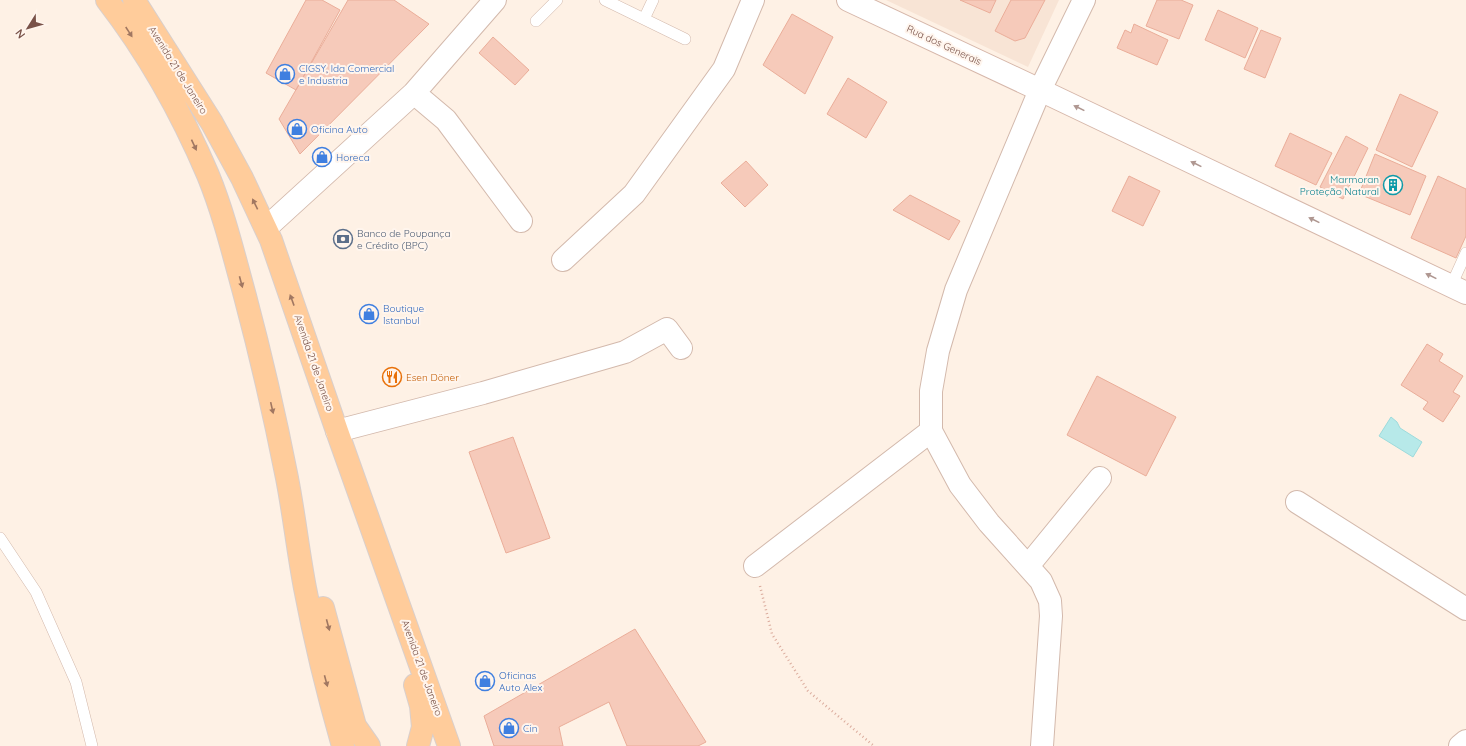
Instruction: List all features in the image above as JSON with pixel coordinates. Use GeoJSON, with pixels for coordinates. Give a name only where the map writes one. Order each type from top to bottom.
{"type":"FeatureCollection","features":[{"type":"Feature","properties":{"kind":"main road","name":"Avenida 21 de Janeiro"},"geometry":{"type":"LineString","coordinates":[[107,0],[151,65],[182,119],[208,177],[231,244],[258,347],[288,479],[305,588],[322,667],[343,746]]}},
{"type":"Feature","properties":{"kind":"main road","name":"Avenida 21 de Janeiro"},"geometry":{"type":"LineString","coordinates":[[134,0],[212,124],[242,178],[266,228],[305,334],[347,460],[449,746]]}},
{"type":"Feature","properties":{"kind":"main road"},"geometry":{"type":"LineString","coordinates":[[347,460],[421,706],[423,726],[418,746]]}},
{"type":"Feature","properties":{"kind":"main road"},"geometry":{"type":"LineString","coordinates":[[288,479],[355,726],[369,746]]}},
{"type":"Feature","properties":{"kind":"street"},"geometry":{"type":"LineString","coordinates":[[266,228],[414,93],[495,0]]}},
{"type":"Feature","properties":{"kind":"street"},"geometry":{"type":"LineString","coordinates":[[563,260],[634,194],[724,69],[753,0]]}},
{"type":"Feature","properties":{"kind":"street","name":"Rua dos Generais"},"geometry":{"type":"LineString","coordinates":[[848,0],[1458,290]]}},
{"type":"Feature","properties":{"kind":"street"},"geometry":{"type":"LineString","coordinates":[[1042,746],[1050,623],[1050,601],[1041,581],[989,523],[960,485],[931,431],[930,391],[938,351],[956,290],[1040,90],[1084,0]]}},
{"type":"Feature","properties":{"kind":"street"},"geometry":{"type":"LineString","coordinates":[[414,93],[446,120],[521,220]]}},
{"type":"Feature","properties":{"kind":"street"},"geometry":{"type":"LineString","coordinates":[[337,431],[484,393],[625,352],[667,329],[681,348]]}},
{"type":"Feature","properties":{"kind":"street"},"geometry":{"type":"LineString","coordinates":[[755,566],[931,431]]}},
{"type":"Feature","properties":{"kind":"street"},"geometry":{"type":"LineString","coordinates":[[1028,566],[1100,478]]}},
{"type":"Feature","properties":{"kind":"street"},"geometry":{"type":"LineString","coordinates":[[1297,502],[1466,609]]}},
{"type":"Feature","properties":{"kind":"street"},"geometry":{"type":"LineString","coordinates":[[1460,746],[1466,741]]}},
{"type":"Feature","properties":{"kind":"lane"},"geometry":{"type":"LineString","coordinates":[[536,21],[557,0]]}},
{"type":"Feature","properties":{"kind":"lane"},"geometry":{"type":"LineString","coordinates":[[605,0],[623,4],[644,20],[686,39]]}},
{"type":"Feature","properties":{"kind":"lane"},"geometry":{"type":"LineString","coordinates":[[644,20],[654,0]]}},
{"type":"Feature","properties":{"kind":"lane"},"geometry":{"type":"LineString","coordinates":[[1458,290],[1466,253]]}},
{"type":"Feature","properties":{"kind":"lane"},"geometry":{"type":"LineString","coordinates":[[0,538],[36,592],[76,682],[92,746]]}},
{"type":"Feature","properties":{"kind":"path"},"geometry":{"type":"LineString","coordinates":[[755,566],[772,634],[808,690],[874,746]]}},
{"type":"Feature","properties":{"kind":"shaded area"},"geometry":{"type":"Polygon","coordinates":[[[886,0],[1059,0],[1028,67],[886,0]]]}},
{"type":"Feature","properties":{"kind":"water"},"geometry":{"type":"Polygon","coordinates":[[[1391,417],[1397,422],[1400,428],[1422,442],[1413,457],[1379,436],[1391,417]]]}},
{"type":"Feature","properties":{"kind":"building"},"geometry":{"type":"Polygon","coordinates":[[[306,0],[322,0],[340,10],[296,90],[266,73],[306,0]]]}},
{"type":"Feature","properties":{"kind":"building"},"geometry":{"type":"Polygon","coordinates":[[[348,0],[394,0],[429,24],[300,154],[279,119],[348,0]]]}},
{"type":"Feature","properties":{"kind":"building"},"geometry":{"type":"Polygon","coordinates":[[[960,0],[996,0],[990,13],[960,0]]]}},
{"type":"Feature","properties":{"kind":"building"},"geometry":{"type":"Polygon","coordinates":[[[1011,0],[1045,0],[1025,38],[1015,41],[995,31],[1011,0]]]}},
{"type":"Feature","properties":{"kind":"building"},"geometry":{"type":"Polygon","coordinates":[[[1157,0],[1181,0],[1193,5],[1179,39],[1146,26],[1157,0]]]}},
{"type":"Feature","properties":{"kind":"building"},"geometry":{"type":"Polygon","coordinates":[[[1218,10],[1258,28],[1245,58],[1205,40],[1218,10]]]}},
{"type":"Feature","properties":{"kind":"building"},"geometry":{"type":"Polygon","coordinates":[[[792,14],[833,37],[805,94],[763,65],[792,14]]]}},
{"type":"Feature","properties":{"kind":"building"},"geometry":{"type":"Polygon","coordinates":[[[1134,24],[1168,40],[1157,65],[1117,48],[1125,30],[1131,33],[1134,24]]]}},
{"type":"Feature","properties":{"kind":"building"},"geometry":{"type":"Polygon","coordinates":[[[1261,30],[1281,38],[1265,78],[1244,69],[1261,30]]]}},
{"type":"Feature","properties":{"kind":"building"},"geometry":{"type":"Polygon","coordinates":[[[493,37],[529,70],[515,85],[479,53],[493,37]]]}},
{"type":"Feature","properties":{"kind":"building"},"geometry":{"type":"Polygon","coordinates":[[[848,78],[887,102],[866,138],[827,114],[848,78]]]}},
{"type":"Feature","properties":{"kind":"building"},"geometry":{"type":"Polygon","coordinates":[[[1400,94],[1438,112],[1412,167],[1376,150],[1400,94]]]}},
{"type":"Feature","properties":{"kind":"building"},"geometry":{"type":"Polygon","coordinates":[[[1290,133],[1332,153],[1316,185],[1275,166],[1290,133]]]}},
{"type":"Feature","properties":{"kind":"building"},"geometry":{"type":"Polygon","coordinates":[[[1346,136],[1368,148],[1343,199],[1320,187],[1346,136]]]}},
{"type":"Feature","properties":{"kind":"building","name":"Marmoran Proteção Natural"},"geometry":{"type":"Polygon","coordinates":[[[1375,154],[1426,176],[1410,215],[1359,194],[1375,154]]]}},
{"type":"Feature","properties":{"kind":"building"},"geometry":{"type":"Polygon","coordinates":[[[746,161],[768,185],[745,207],[721,183],[746,161]]]}},
{"type":"Feature","properties":{"kind":"building"},"geometry":{"type":"Polygon","coordinates":[[[1129,176],[1160,191],[1143,226],[1112,211],[1129,176]]]}},
{"type":"Feature","properties":{"kind":"building"},"geometry":{"type":"Polygon","coordinates":[[[1438,176],[1466,189],[1466,236],[1456,258],[1411,238],[1438,176]]]}},
{"type":"Feature","properties":{"kind":"building"},"geometry":{"type":"Polygon","coordinates":[[[910,195],[960,221],[949,240],[893,210],[910,195]]]}},
{"type":"Feature","properties":{"kind":"building"},"geometry":{"type":"Polygon","coordinates":[[[1427,344],[1443,354],[1439,361],[1463,376],[1453,392],[1460,396],[1443,422],[1423,409],[1428,402],[1401,385],[1427,344]]]}},
{"type":"Feature","properties":{"kind":"building"},"geometry":{"type":"Polygon","coordinates":[[[1097,376],[1176,417],[1146,476],[1067,435],[1097,376]]]}},
{"type":"Feature","properties":{"kind":"building"},"geometry":{"type":"Polygon","coordinates":[[[513,437],[550,538],[506,553],[469,452],[513,437]]]}},
{"type":"Feature","properties":{"kind":"building"},"geometry":{"type":"Polygon","coordinates":[[[635,629],[706,742],[698,746],[627,746],[609,702],[559,727],[563,746],[494,746],[484,716],[635,629]]]}},
{"type":"Feature","properties":{"kind":"place","name":"CIGSY, lda Comercial e Industria"},"geometry":{"type":"Point","coordinates":[285,74]}},
{"type":"Feature","properties":{"kind":"place","name":"Oficina Auto"},"geometry":{"type":"Point","coordinates":[297,129]}},
{"type":"Feature","properties":{"kind":"place","name":"Horeca"},"geometry":{"type":"Point","coordinates":[322,157]}},
{"type":"Feature","properties":{"kind":"place","name":"Marmoran Proteção Natural"},"geometry":{"type":"Point","coordinates":[1393,185]}},
{"type":"Feature","properties":{"kind":"place","name":"Banco de Poupança e Crédito (BPC)"},"geometry":{"type":"Point","coordinates":[343,239]}},
{"type":"Feature","properties":{"kind":"place","name":"Boutique Istanbul"},"geometry":{"type":"Point","coordinates":[369,314]}},
{"type":"Feature","properties":{"kind":"place","name":"Esen Döner"},"geometry":{"type":"Point","coordinates":[392,377]}},
{"type":"Feature","properties":{"kind":"place","name":"Oficinas Auto Alex"},"geometry":{"type":"Point","coordinates":[485,681]}},
{"type":"Feature","properties":{"kind":"place","name":"Cin"},"geometry":{"type":"Point","coordinates":[509,728]}}]}
